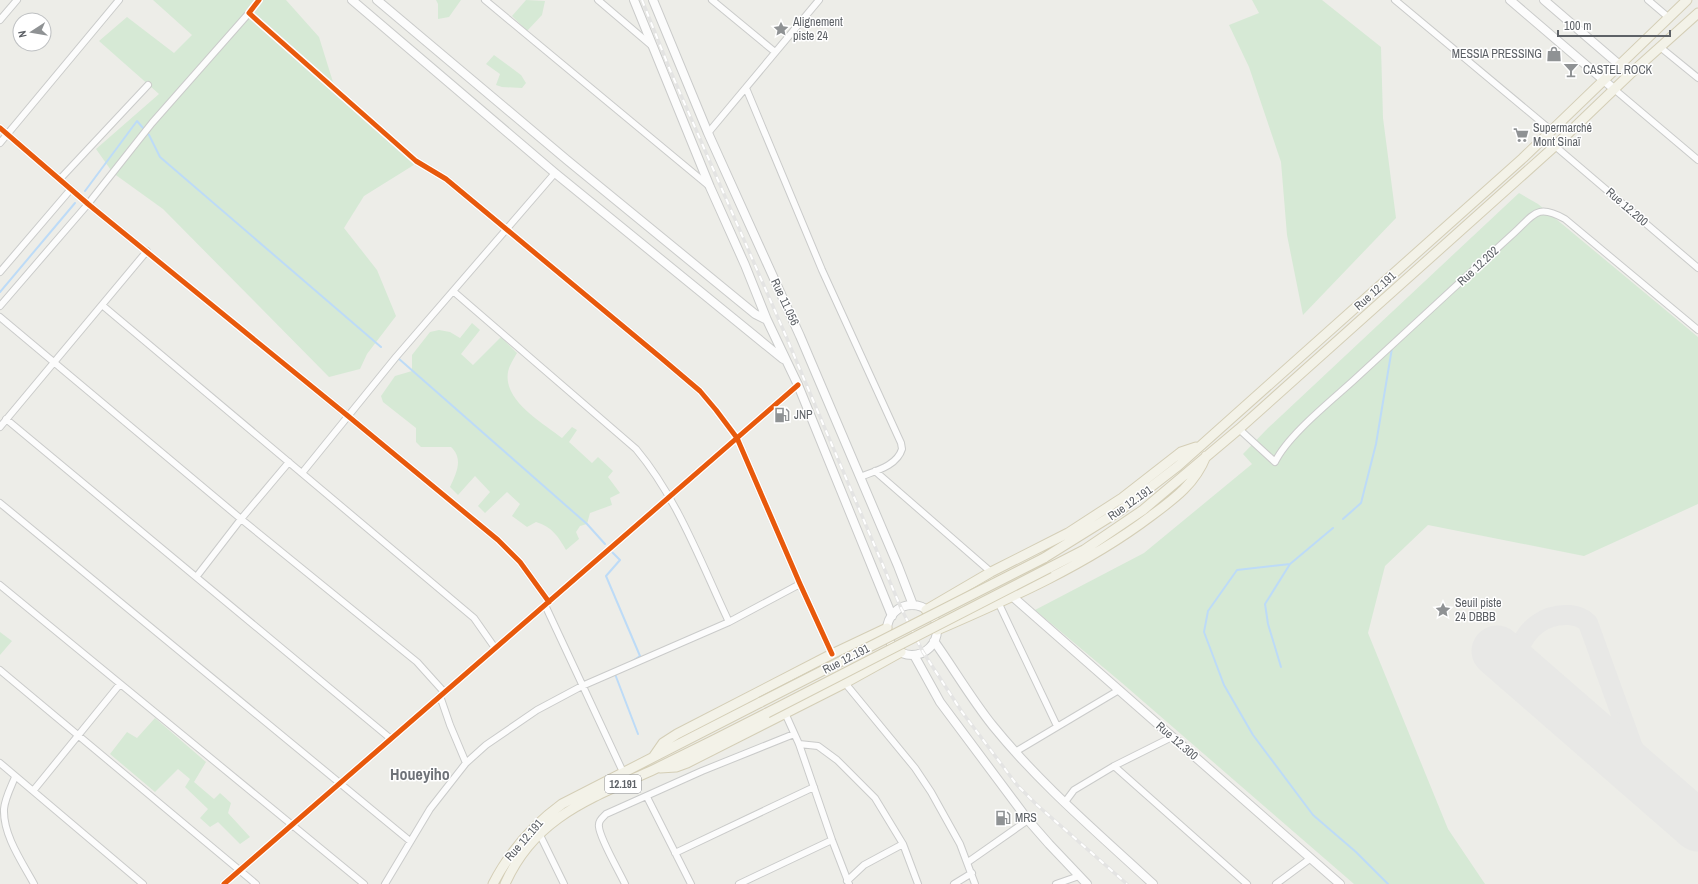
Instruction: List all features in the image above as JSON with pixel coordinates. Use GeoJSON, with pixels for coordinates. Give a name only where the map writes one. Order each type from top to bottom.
{"type":"FeatureCollection","features":[{"type":"Feature","properties":{"kind":"main road"},"geometry":{"type":"LineString","coordinates":[[352,0],[555,173],[785,361]]}},
{"type":"Feature","properties":{"kind":"main road"},"geometry":{"type":"LineString","coordinates":[[377,0],[567,160],[750,309],[767,320]]}},
{"type":"Feature","properties":{"kind":"main road"},"geometry":{"type":"LineString","coordinates":[[634,0],[710,187],[745,265],[785,361],[798,385],[892,616]]}},
{"type":"Feature","properties":{"kind":"main road","name":"Rue 11.056"},"geometry":{"type":"LineString","coordinates":[[653,0],[708,133],[800,336],[898,566],[913,605]]}},
{"type":"Feature","properties":{"kind":"main road"},"geometry":{"type":"LineString","coordinates":[[1510,0],[1614,89]]}},
{"type":"Feature","properties":{"kind":"main road"},"geometry":{"type":"LineString","coordinates":[[1544,0],[1630,74]]}},
{"type":"Feature","properties":{"kind":"main road","name":"Rue 12.191"},"geometry":{"type":"LineString","coordinates":[[493,884],[518,843],[541,820],[562,804],[1044,558],[1134,501],[1178,466],[1552,131],[1619,64],[1687,0]]}},
{"type":"Feature","properties":{"kind":"main road","name":"Rue 12.191"},"geometry":{"type":"LineString","coordinates":[[505,884],[512,867],[529,843],[539,833],[568,811],[591,798],[657,768],[767,713],[1084,550],[1142,510],[1239,428],[1555,146],[1630,74],[1698,13]]}},
{"type":"Feature","properties":{"kind":"main road"},"geometry":{"type":"LineString","coordinates":[[926,610],[991,572],[1068,533],[1122,498],[1181,452],[1200,446]]}},
{"type":"Feature","properties":{"kind":"main road"},"geometry":{"type":"LineString","coordinates":[[937,630],[999,604],[1068,569],[1135,528],[1187,487],[1199,473],[1208,454]]}},
{"type":"Feature","properties":{"kind":"main road","name":"Rue 12.300"},"geometry":{"type":"LineString","coordinates":[[1013,597],[1340,884]]}},
{"type":"Feature","properties":{"kind":"main road"},"geometry":{"type":"LineString","coordinates":[[913,605],[926,610],[934,619],[937,630],[934,641],[927,650],[914,655],[901,652],[891,643],[887,628],[892,616],[901,608],[913,605]]}},
{"type":"Feature","properties":{"kind":"main road"},"geometry":{"type":"LineString","coordinates":[[653,757],[663,743],[677,734],[832,654],[887,628]]}},
{"type":"Feature","properties":{"kind":"main road"},"geometry":{"type":"LineString","coordinates":[[934,641],[992,725],[1015,752],[1064,802],[1153,884]]}},
{"type":"Feature","properties":{"kind":"main road"},"geometry":{"type":"LineString","coordinates":[[657,768],[676,767],[687,763],[845,683],[901,652]]}},
{"type":"Feature","properties":{"kind":"main road"},"geometry":{"type":"LineString","coordinates":[[914,655],[940,702],[1028,820],[1087,884]]}},
{"type":"Feature","properties":{"kind":"street"},"geometry":{"type":"LineString","coordinates":[[0,20],[17,0]]}},
{"type":"Feature","properties":{"kind":"street"},"geometry":{"type":"LineString","coordinates":[[0,143],[119,0]]}},
{"type":"Feature","properties":{"kind":"street"},"geometry":{"type":"LineString","coordinates":[[0,306],[88,204],[140,137],[259,0]]}},
{"type":"Feature","properties":{"kind":"street"},"geometry":{"type":"LineString","coordinates":[[485,0],[710,187]]}},
{"type":"Feature","properties":{"kind":"street"},"geometry":{"type":"LineString","coordinates":[[598,0],[654,48]]}},
{"type":"Feature","properties":{"kind":"street"},"geometry":{"type":"LineString","coordinates":[[712,0],[775,52]]}},
{"type":"Feature","properties":{"kind":"street"},"geometry":{"type":"LineString","coordinates":[[708,133],[819,0]]}},
{"type":"Feature","properties":{"kind":"street"},"geometry":{"type":"LineString","coordinates":[[1395,0],[1552,131]]}},
{"type":"Feature","properties":{"kind":"street"},"geometry":{"type":"LineString","coordinates":[[1648,0],[1668,17]]}},
{"type":"Feature","properties":{"kind":"street"},"geometry":{"type":"LineString","coordinates":[[249,13],[416,162],[446,179],[700,392],[737,438],[832,654]]}},
{"type":"Feature","properties":{"kind":"street"},"geometry":{"type":"LineString","coordinates":[[1660,47],[1698,78]]}},
{"type":"Feature","properties":{"kind":"street"},"geometry":{"type":"LineString","coordinates":[[60,179],[148,85]]}},
{"type":"Feature","properties":{"kind":"street"},"geometry":{"type":"LineString","coordinates":[[746,88],[820,263],[901,443],[902,449],[896,459],[885,467],[860,477]]}},
{"type":"Feature","properties":{"kind":"street"},"geometry":{"type":"LineString","coordinates":[[1614,89],[1698,160]]}},
{"type":"Feature","properties":{"kind":"street"},"geometry":{"type":"LineString","coordinates":[[0,128],[88,204],[502,544],[530,575],[547,603],[582,686],[623,772]]}},
{"type":"Feature","properties":{"kind":"street","name":"Rue 12.200"},"geometry":{"type":"LineString","coordinates":[[1555,146],[1698,268]]}},
{"type":"Feature","properties":{"kind":"street"},"geometry":{"type":"LineString","coordinates":[[302,474],[396,357],[555,173]]}},
{"type":"Feature","properties":{"kind":"street"},"geometry":{"type":"LineString","coordinates":[[0,272],[71,189]]}},
{"type":"Feature","properties":{"kind":"street","name":"Rue 12.202"},"geometry":{"type":"LineString","coordinates":[[1239,428],[1275,462],[1289,442],[1322,409],[1515,232],[1535,214],[1542,210],[1551,212],[1565,219],[1698,330]]}},
{"type":"Feature","properties":{"kind":"street"},"geometry":{"type":"LineString","coordinates":[[0,427],[147,251]]}},
{"type":"Feature","properties":{"kind":"street"},"geometry":{"type":"LineString","coordinates":[[453,291],[636,449],[670,497],[729,622]]}},
{"type":"Feature","properties":{"kind":"street"},"geometry":{"type":"LineString","coordinates":[[102,306],[474,618],[495,648]]}},
{"type":"Feature","properties":{"kind":"street"},"geometry":{"type":"LineString","coordinates":[[0,317],[241,520],[417,662],[442,694],[450,725],[466,763]]}},
{"type":"Feature","properties":{"kind":"street"},"geometry":{"type":"LineString","coordinates":[[224,884],[291,824],[391,739],[798,385]]}},
{"type":"Feature","properties":{"kind":"street"},"geometry":{"type":"LineString","coordinates":[[6,419],[197,576],[391,739]]}},
{"type":"Feature","properties":{"kind":"street"},"geometry":{"type":"LineString","coordinates":[[197,576],[289,462]]}},
{"type":"Feature","properties":{"kind":"street"},"geometry":{"type":"LineString","coordinates":[[875,471],[991,572]]}},
{"type":"Feature","properties":{"kind":"street"},"geometry":{"type":"LineString","coordinates":[[0,503],[410,841]]}},
{"type":"Feature","properties":{"kind":"street"},"geometry":{"type":"LineString","coordinates":[[385,884],[430,809],[466,763],[486,745],[515,724],[537,710],[582,686],[729,622],[800,584]]}},
{"type":"Feature","properties":{"kind":"street"},"geometry":{"type":"LineString","coordinates":[[0,586],[364,884]]}},
{"type":"Feature","properties":{"kind":"street"},"geometry":{"type":"LineString","coordinates":[[999,604],[1057,726]]}},
{"type":"Feature","properties":{"kind":"street"},"geometry":{"type":"LineString","coordinates":[[0,670],[256,884]]}},
{"type":"Feature","properties":{"kind":"street"},"geometry":{"type":"LineString","coordinates":[[845,683],[915,768],[931,792],[960,844],[975,884]]}},
{"type":"Feature","properties":{"kind":"street"},"geometry":{"type":"LineString","coordinates":[[34,792],[120,684]]}},
{"type":"Feature","properties":{"kind":"street"},"geometry":{"type":"LineString","coordinates":[[1015,752],[1119,690]]}},
{"type":"Feature","properties":{"kind":"street"},"geometry":{"type":"LineString","coordinates":[[785,713],[799,744],[848,882],[864,865],[903,844]]}},
{"type":"Feature","properties":{"kind":"street"},"geometry":{"type":"LineString","coordinates":[[625,884],[602,837],[599,827],[600,820],[606,814],[647,797],[702,771],[794,734]]}},
{"type":"Feature","properties":{"kind":"street"},"geometry":{"type":"LineString","coordinates":[[1064,802],[1074,790],[1114,766],[1172,737]]}},
{"type":"Feature","properties":{"kind":"street"},"geometry":{"type":"LineString","coordinates":[[799,744],[818,746],[837,760],[875,798],[903,844],[918,884]]}},
{"type":"Feature","properties":{"kind":"street"},"geometry":{"type":"LineString","coordinates":[[0,763],[143,884]]}},
{"type":"Feature","properties":{"kind":"street"},"geometry":{"type":"LineString","coordinates":[[1114,766],[1247,884]]}},
{"type":"Feature","properties":{"kind":"street"},"geometry":{"type":"LineString","coordinates":[[15,777],[8,793],[4,808],[5,824],[34,884]]}},
{"type":"Feature","properties":{"kind":"street"},"geometry":{"type":"LineString","coordinates":[[675,853],[814,787]]}},
{"type":"Feature","properties":{"kind":"street"},"geometry":{"type":"LineString","coordinates":[[647,797],[691,884]]}},
{"type":"Feature","properties":{"kind":"street"},"geometry":{"type":"LineString","coordinates":[[968,862],[1028,820]]}},
{"type":"Feature","properties":{"kind":"street"},"geometry":{"type":"LineString","coordinates":[[539,833],[564,884]]}},
{"type":"Feature","properties":{"kind":"street"},"geometry":{"type":"LineString","coordinates":[[739,884],[832,840]]}},
{"type":"Feature","properties":{"kind":"street"},"geometry":{"type":"LineString","coordinates":[[1276,884],[1311,858]]}},
{"type":"Feature","properties":{"kind":"street"},"geometry":{"type":"LineString","coordinates":[[954,884],[972,873]]}},
{"type":"Feature","properties":{"kind":"street"},"geometry":{"type":"LineString","coordinates":[[1056,884],[1079,876]]}},
{"type":"Feature","properties":{"kind":"green space"},"geometry":{"type":"Polygon","coordinates":[[[153,0],[286,0],[319,37],[337,95],[417,163],[364,196],[344,228],[377,270],[396,316],[367,354],[360,369],[329,377],[163,209],[113,173],[96,149],[159,94],[99,41],[127,17],[174,53],[192,35],[153,0]]]}},
{"type":"Feature","properties":{"kind":"green space"},"geometry":{"type":"Polygon","coordinates":[[[436,0],[461,0],[449,17],[438,19],[438,4],[436,0]]]}},
{"type":"Feature","properties":{"kind":"green space"},"geometry":{"type":"Polygon","coordinates":[[[526,0],[545,1],[542,15],[527,31],[512,16],[526,0]]]}},
{"type":"Feature","properties":{"kind":"green space"},"geometry":{"type":"Polygon","coordinates":[[[1252,0],[1322,0],[1381,47],[1383,118],[1396,218],[1303,315],[1287,235],[1281,162],[1249,67],[1229,25],[1259,13],[1252,0]]]}},
{"type":"Feature","properties":{"kind":"green space"},"geometry":{"type":"Polygon","coordinates":[[[494,55],[521,75],[526,83],[522,88],[502,87],[496,85],[500,74],[486,64],[494,55]]]}},
{"type":"Feature","properties":{"kind":"green space"},"geometry":{"type":"Polygon","coordinates":[[[1519,193],[1538,204],[1698,337],[1698,504],[1584,556],[1428,525],[1385,566],[1368,633],[1448,829],[1485,884],[1354,884],[1122,683],[1035,610],[1144,553],[1252,464],[1243,454],[1268,428],[1519,193]]]}},
{"type":"Feature","properties":{"kind":"green space"},"geometry":{"type":"Polygon","coordinates":[[[472,323],[480,330],[461,354],[473,365],[501,337],[517,353],[508,372],[508,383],[518,402],[535,418],[562,438],[572,427],[577,430],[569,442],[592,463],[598,457],[613,471],[608,477],[620,493],[610,498],[612,505],[590,513],[587,524],[580,526],[576,532],[579,539],[566,550],[557,536],[550,529],[536,522],[527,527],[512,516],[520,504],[507,492],[485,513],[478,506],[490,492],[475,476],[458,495],[450,487],[458,467],[457,456],[451,447],[421,447],[416,442],[416,428],[383,402],[381,396],[395,376],[412,371],[412,355],[430,332],[439,330],[450,332],[460,338],[472,323]]]}},
{"type":"Feature","properties":{"kind":"green space"},"geometry":{"type":"Polygon","coordinates":[[[0,632],[12,641],[0,655],[0,632]]]}},
{"type":"Feature","properties":{"kind":"green space"},"geometry":{"type":"Polygon","coordinates":[[[155,718],[206,762],[194,782],[214,799],[220,793],[231,803],[228,813],[250,837],[240,844],[218,822],[210,827],[200,818],[208,809],[185,787],[190,779],[178,769],[155,792],[110,754],[127,732],[137,738],[155,718]]]}},
{"type":"Feature","properties":{"kind":"waterway"},"geometry":{"type":"LineString","coordinates":[[85,191],[137,121],[149,135],[160,157],[381,347]]}},
{"type":"Feature","properties":{"kind":"waterway"},"geometry":{"type":"LineString","coordinates":[[0,292],[75,203]]}},
{"type":"Feature","properties":{"kind":"waterway"},"geometry":{"type":"LineString","coordinates":[[1343,519],[1361,503],[1376,444],[1392,348]]}},
{"type":"Feature","properties":{"kind":"waterway"},"geometry":{"type":"LineString","coordinates":[[398,358],[587,524],[605,544]]}},
{"type":"Feature","properties":{"kind":"waterway"},"geometry":{"type":"LineString","coordinates":[[1333,528],[1290,564],[1237,570],[1208,611],[1204,632],[1224,685],[1253,735],[1313,815],[1356,852],[1388,884]]}},
{"type":"Feature","properties":{"kind":"waterway"},"geometry":{"type":"LineString","coordinates":[[610,550],[620,560],[606,576],[640,656],[631,662]]}},
{"type":"Feature","properties":{"kind":"waterway"},"geometry":{"type":"LineString","coordinates":[[1281,667],[1268,624],[1265,604],[1290,564]]}},
{"type":"Feature","properties":{"kind":"waterway"},"geometry":{"type":"LineString","coordinates":[[615,674],[638,734]]}},
{"type":"Feature","properties":{"kind":"taxiway"},"geometry":{"type":"LineString","coordinates":[[1572,716],[1538,704],[1526,692],[1519,678],[1517,663],[1520,648],[1527,635],[1538,624],[1552,617],[1569,615],[1581,618],[1588,623],[1639,764],[1650,783]]}},
{"type":"Feature","properties":{"kind":"runway"},"geometry":{"type":"LineString","coordinates":[[1497,651],[1698,826]]}},
{"type":"Feature","properties":{"kind":"railway"},"geometry":{"type":"LineString","coordinates":[[642,0],[670,70],[785,334],[901,608],[923,652],[962,712],[1017,785],[1037,805],[1127,884]]}},
{"type":"Feature","properties":{"kind":"cycle path"},"geometry":{"type":"LineString","coordinates":[[259,0],[249,13],[260,23],[416,161],[446,179],[700,391],[737,438],[832,654]]}},
{"type":"Feature","properties":{"kind":"cycle path"},"geometry":{"type":"LineString","coordinates":[[0,128],[88,204],[498,540],[520,562],[549,602]]}},
{"type":"Feature","properties":{"kind":"cycle path"},"geometry":{"type":"LineString","coordinates":[[224,884],[798,385]]}},
{"type":"Feature","properties":{"kind":"place","name":"Alignement piste 24"},"geometry":{"type":"Point","coordinates":[781,29]}},
{"type":"Feature","properties":{"kind":"place","name":"MESSIA PRESSING"},"geometry":{"type":"Point","coordinates":[1554,54]}},
{"type":"Feature","properties":{"kind":"place","name":"CASTEL ROCK"},"geometry":{"type":"Point","coordinates":[1571,70]}},
{"type":"Feature","properties":{"kind":"place","name":"Supermarché Mont Sinaï"},"geometry":{"type":"Point","coordinates":[1521,135]}},
{"type":"Feature","properties":{"kind":"place","name":"JNP"},"geometry":{"type":"Point","coordinates":[782,415]}},
{"type":"Feature","properties":{"kind":"place","name":"Seuil piste 24 DBBB"},"geometry":{"type":"Point","coordinates":[1443,610]}},
{"type":"Feature","properties":{"kind":"place","name":"MRS"},"geometry":{"type":"Point","coordinates":[1003,818]}},
{"type":"Feature","properties":{"kind":"district","name":"Houeyiho"},"geometry":{"type":"Point","coordinates":[420,774]}}]}
